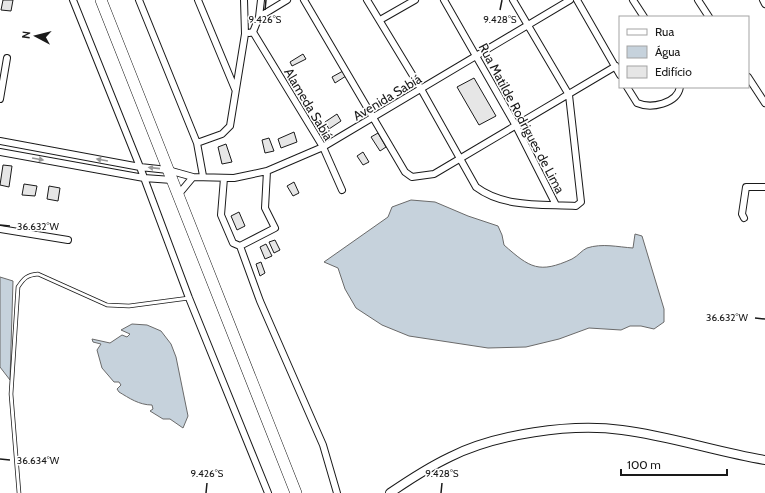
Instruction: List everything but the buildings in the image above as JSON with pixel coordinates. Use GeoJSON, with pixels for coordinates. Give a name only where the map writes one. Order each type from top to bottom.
{"type":"FeatureCollection","features":[{"type":"Feature","properties":{"kind":"highway"},"geometry":{"type":"LineString","coordinates":[[101,0],[296,493]]}},
{"type":"Feature","properties":{"kind":"street"},"geometry":{"type":"LineString","coordinates":[[73,0],[140,167],[189,298],[268,493]]}},
{"type":"Feature","properties":{"kind":"street"},"geometry":{"type":"LineString","coordinates":[[139,0],[196,143],[203,176]]}},
{"type":"Feature","properties":{"kind":"street"},"geometry":{"type":"LineString","coordinates":[[198,0],[235,90]]}},
{"type":"Feature","properties":{"kind":"street"},"geometry":{"type":"LineString","coordinates":[[196,143],[227,131],[232,119],[235,90],[245,34],[244,0]]}},
{"type":"Feature","properties":{"kind":"street"},"geometry":{"type":"LineString","coordinates":[[245,34],[253,32],[258,17],[261,0]]}},
{"type":"Feature","properties":{"kind":"street"},"geometry":{"type":"LineString","coordinates":[[258,17],[287,0]]}},
{"type":"Feature","properties":{"kind":"street"},"geometry":{"type":"LineString","coordinates":[[304,0],[372,119],[405,172],[412,177],[421,177],[434,174],[616,66]]}},
{"type":"Feature","properties":{"kind":"street"},"geometry":{"type":"LineString","coordinates":[[367,0],[421,89],[476,187],[487,196],[500,200],[524,204],[576,206],[580,204],[569,95],[513,0]]}},
{"type":"Feature","properties":{"kind":"street"},"geometry":{"type":"LineString","coordinates":[[380,20],[415,0]]}},
{"type":"Feature","properties":{"kind":"street","name":"Rua Matilde Rodrigues de Lima"},"geometry":{"type":"LineString","coordinates":[[444,0],[516,126],[556,205]]}},
{"type":"Feature","properties":{"kind":"street","name":"Avenida Sabiá"},"geometry":{"type":"LineString","coordinates":[[193,177],[203,176],[234,178],[267,171],[323,147],[570,0]]}},
{"type":"Feature","properties":{"kind":"street"},"geometry":{"type":"LineString","coordinates":[[577,0],[619,73]]}},
{"type":"Feature","properties":{"kind":"street"},"geometry":{"type":"LineString","coordinates":[[633,0],[643,16]]}},
{"type":"Feature","properties":{"kind":"street"},"geometry":{"type":"LineString","coordinates":[[698,0],[708,16]]}},
{"type":"Feature","properties":{"kind":"street"},"geometry":{"type":"LineString","coordinates":[[763,0],[765,4]]}},
{"type":"Feature","properties":{"kind":"street","name":"Alameda Sabiá"},"geometry":{"type":"LineString","coordinates":[[253,32],[323,147],[342,190]]}},
{"type":"Feature","properties":{"kind":"street"},"geometry":{"type":"LineString","coordinates":[[0,98],[7,58]]}},
{"type":"Feature","properties":{"kind":"street"},"geometry":{"type":"LineString","coordinates":[[749,79],[765,103]]}},
{"type":"Feature","properties":{"kind":"street"},"geometry":{"type":"LineString","coordinates":[[627,88],[631,96],[641,105],[669,102],[679,93],[680,88]]}},
{"type":"Feature","properties":{"kind":"street"},"geometry":{"type":"LineString","coordinates":[[0,141],[140,167],[170,175],[193,177]]}},
{"type":"Feature","properties":{"kind":"street"},"geometry":{"type":"LineString","coordinates":[[0,152],[144,178],[170,175]]}},
{"type":"Feature","properties":{"kind":"street"},"geometry":{"type":"LineString","coordinates":[[240,246],[275,228],[265,208],[267,171]]}},
{"type":"Feature","properties":{"kind":"street"},"geometry":{"type":"LineString","coordinates":[[178,195],[193,177]]}},
{"type":"Feature","properties":{"kind":"street"},"geometry":{"type":"LineString","coordinates":[[224,178],[221,214],[222,220],[233,243],[240,246],[260,301],[323,446],[337,493]]}},
{"type":"Feature","properties":{"kind":"street"},"geometry":{"type":"LineString","coordinates":[[744,218],[742,214],[746,187],[765,187]]}},
{"type":"Feature","properties":{"kind":"street"},"geometry":{"type":"LineString","coordinates":[[0,229],[68,240]]}},
{"type":"Feature","properties":{"kind":"street"},"geometry":{"type":"LineString","coordinates":[[390,493],[420,473],[451,456],[483,444],[533,432],[586,426],[656,435],[765,460]]}},
{"type":"Feature","properties":{"kind":"lane"},"geometry":{"type":"LineString","coordinates":[[19,493],[11,394],[18,287],[24,278],[28,275],[38,274],[107,305],[129,306],[189,298]]}},
{"type":"Feature","properties":{"kind":"water"},"geometry":{"type":"Polygon","coordinates":[[[411,200],[435,202],[468,216],[498,226],[504,245],[521,259],[535,266],[543,267],[561,264],[574,258],[587,248],[610,246],[633,248],[635,234],[642,236],[664,309],[664,322],[654,329],[641,326],[630,326],[621,330],[589,328],[559,339],[526,347],[488,348],[409,336],[382,325],[356,308],[345,289],[338,268],[324,262],[388,217],[392,207],[411,200]]]}},
{"type":"Feature","properties":{"kind":"water"},"geometry":{"type":"Polygon","coordinates":[[[0,277],[13,281],[10,380],[0,367],[0,277]]]}},
{"type":"Feature","properties":{"kind":"water"},"geometry":{"type":"Polygon","coordinates":[[[132,324],[147,325],[161,331],[171,344],[176,357],[188,416],[183,428],[170,419],[163,419],[150,411],[153,409],[152,405],[147,405],[130,399],[119,392],[117,389],[121,385],[119,382],[114,382],[102,368],[97,350],[101,344],[93,342],[92,339],[110,343],[122,335],[127,337],[130,334],[121,330],[132,324]]]}}]}
